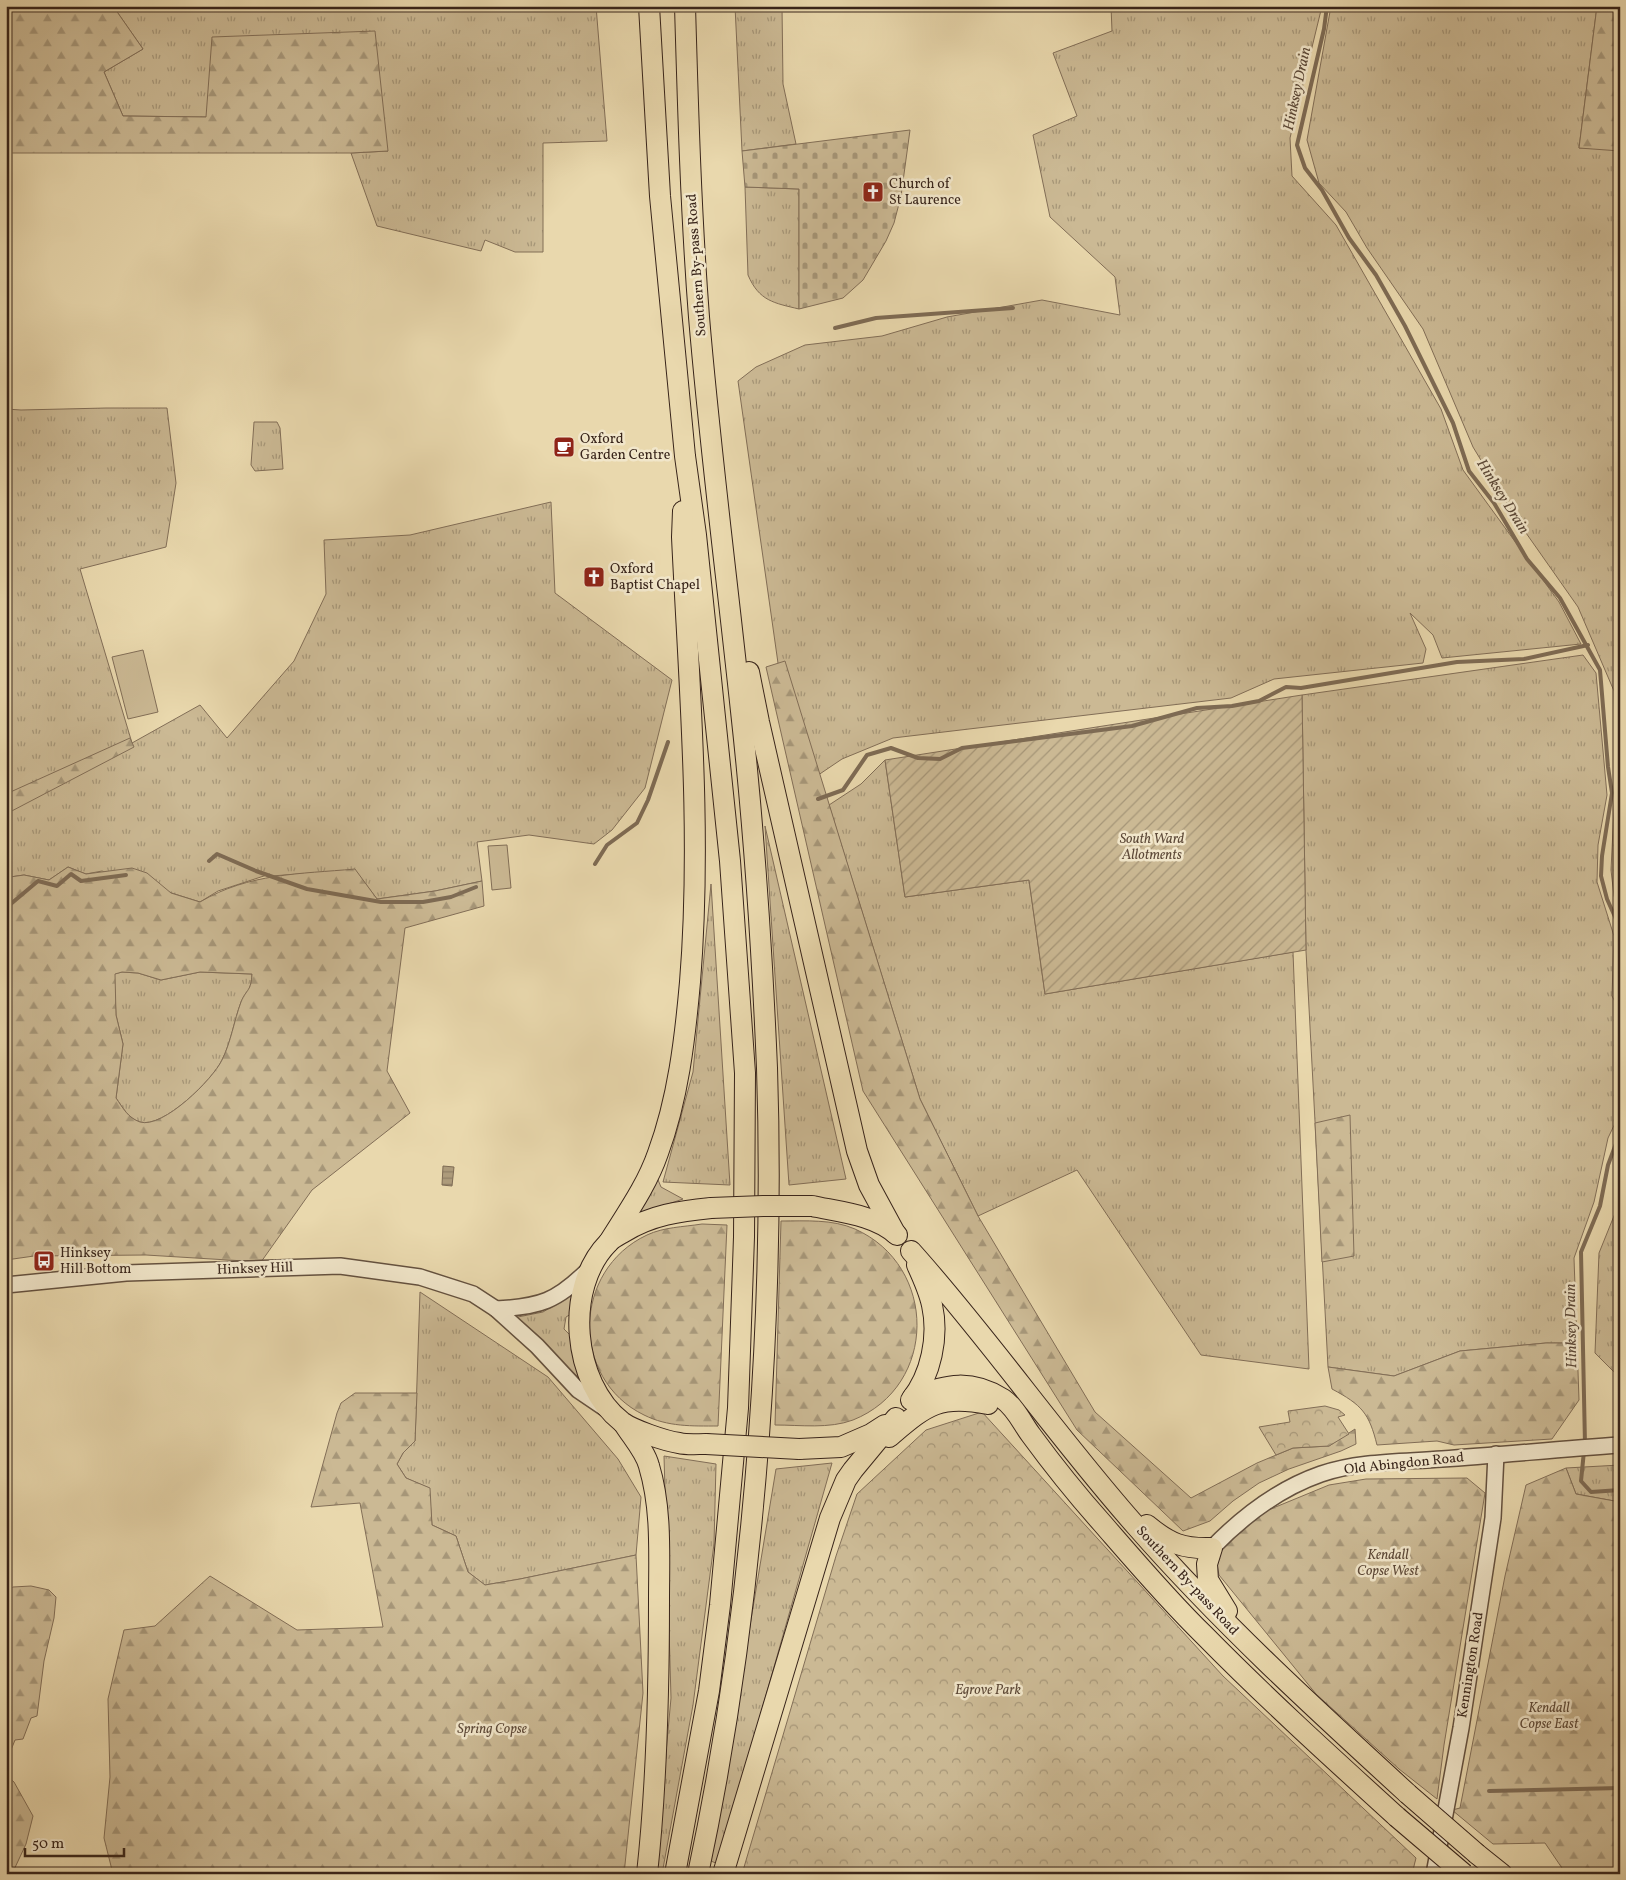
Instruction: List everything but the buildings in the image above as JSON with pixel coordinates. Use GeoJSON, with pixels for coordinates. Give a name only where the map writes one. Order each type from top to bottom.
{"type":"FeatureCollection","features":[{"type":"Feature","properties":{"kind":"highway","name":"Southern By-pass Road"},"geometry":{"type":"LineString","coordinates":[[649,6],[660,196],[684,456]]}},
{"type":"Feature","properties":{"kind":"highway","name":"Southern By-pass Road"},"geometry":{"type":"LineString","coordinates":[[685,6],[699,317],[719,523]]}},
{"type":"Feature","properties":{"kind":"highway"},"geometry":{"type":"LineString","coordinates":[[647,1874],[659,1705],[658,1528],[654,1484],[648,1463],[596,1390],[584,1364],[578,1335],[582,1300],[591,1268],[643,1186],[658,1154],[670,1116],[686,1024],[694,934],[696,862],[682,537],[684,456]]}},
{"type":"Feature","properties":{"kind":"highway"},"geometry":{"type":"LineString","coordinates":[[675,1874],[709,1691],[720,1606],[738,1408],[744,1170],[744,1044],[730,861],[696,535],[684,456]]}},
{"type":"Feature","properties":{"kind":"highway"},"geometry":{"type":"LineString","coordinates":[[719,523],[759,722],[857,1151],[869,1185],[895,1233]]}},
{"type":"Feature","properties":{"kind":"highway"},"geometry":{"type":"LineString","coordinates":[[698,1874],[712,1808],[731,1698],[751,1534],[765,1347],[768,1233],[767,1075],[756,866],[742,712],[719,523]]}},
{"type":"Feature","properties":{"kind":"highway"},"geometry":{"type":"LineString","coordinates":[[609,1242],[636,1225],[660,1216],[711,1208],[763,1206],[812,1206],[856,1215],[895,1233]]}},
{"type":"Feature","properties":{"kind":"highway","name":"Southern By-pass Road"},"geometry":{"type":"LineString","coordinates":[[895,1233],[951,1295],[1107,1492],[1178,1572],[1249,1646],[1408,1794],[1476,1854],[1502,1874]]}},
{"type":"Feature","properties":{"kind":"highway"},"geometry":{"type":"LineString","coordinates":[[723,1874],[830,1518],[846,1480],[913,1397],[931,1359],[934,1338],[932,1306],[924,1280],[911,1251]]}},
{"type":"Feature","properties":{"kind":"highway","name":"Southern By-pass Road"},"geometry":{"type":"LineString","coordinates":[[913,1397],[938,1388],[960,1385],[986,1391],[1005,1400],[1015,1410],[1030,1434],[1101,1522],[1202,1634],[1286,1716],[1397,1817],[1464,1874]]}},
{"type":"Feature","properties":{"kind":"highway"},"geometry":{"type":"LineString","coordinates":[[869,1451],[885,1441],[921,1411],[950,1400],[966,1400],[989,1404],[1002,1411],[1030,1434]]}},
{"type":"Feature","properties":{"kind":"highway"},"geometry":{"type":"LineString","coordinates":[[618,1419],[654,1436],[680,1444],[799,1449],[841,1447],[872,1434],[896,1418]]}},
{"type":"Feature","properties":{"kind":"highway"},"geometry":{"type":"LineString","coordinates":[[1107,1492],[1164,1539],[1192,1548],[1212,1548],[1207,1564],[1208,1580],[1249,1646]]}},
{"type":"Feature","properties":{"kind":"highway"},"geometry":{"type":"LineString","coordinates":[[1428,1844],[1453,1874]]}},
{"type":"Feature","properties":{"kind":"street","name":"Hinksey Hill"},"geometry":{"type":"LineString","coordinates":[[6,1285],[126,1274],[340,1266],[420,1277],[473,1294],[496,1309],[537,1346],[578,1390],[618,1419]]}},
{"type":"Feature","properties":{"kind":"street"},"geometry":{"type":"LineString","coordinates":[[496,1309],[536,1305],[556,1297],[591,1268]]}},
{"type":"Feature","properties":{"kind":"street","name":"Old Abingdon Road"},"geometry":{"type":"LineString","coordinates":[[1212,1548],[1234,1525],[1274,1497],[1323,1474],[1368,1464],[1620,1445]]}},
{"type":"Feature","properties":{"kind":"street","name":"Kennington Road"},"geometry":{"type":"LineString","coordinates":[[1434,1874],[1461,1728],[1492,1527],[1496,1454]]}},
{"type":"Feature","properties":{"kind":"green space"},"geometry":{"type":"Polygon","coordinates":[[[6,6],[113,6],[143,49],[104,72],[123,116],[206,117],[212,37],[375,31],[388,151],[351,153],[6,153],[6,6]]]}},
{"type":"Feature","properties":{"kind":"green space"},"geometry":{"type":"Polygon","coordinates":[[[113,6],[596,6],[607,141],[543,143],[543,252],[515,252],[485,240],[481,251],[377,226],[351,153],[388,151],[206,117],[123,116],[104,72],[143,49],[113,6]]]}},
{"type":"Feature","properties":{"kind":"green space"},"geometry":{"type":"Polygon","coordinates":[[[735,6],[787,6],[782,7],[783,84],[796,144],[742,151],[735,6]]]}},
{"type":"Feature","properties":{"kind":"green space"},"geometry":{"type":"Polygon","coordinates":[[[1111,6],[1322,6],[1290,138],[1292,176],[1336,225],[1441,409],[1463,470],[1559,602],[1581,644],[1442,658],[1433,635],[1410,613],[1426,649],[1423,663],[1274,679],[1231,698],[893,738],[842,759],[796,790],[738,381],[756,367],[805,345],[882,336],[947,317],[1042,300],[1120,315],[1115,277],[1050,217],[1033,135],[1077,116],[1053,53],[1112,31],[1111,6]]]}},
{"type":"Feature","properties":{"kind":"green space"},"geometry":{"type":"Polygon","coordinates":[[[1331,6],[1597,6],[1579,148],[1620,147],[1620,910],[1614,896],[1611,870],[1616,768],[1614,691],[1578,607],[1519,523],[1473,447],[1423,329],[1367,248],[1346,212],[1319,183],[1307,140],[1331,6]]]}},
{"type":"Feature","properties":{"kind":"green space"},"geometry":{"type":"Polygon","coordinates":[[[1597,6],[1620,6],[1620,151],[1579,148],[1597,6]]]}},
{"type":"Feature","properties":{"kind":"green space"},"geometry":{"type":"Polygon","coordinates":[[[910,130],[901,196],[894,223],[886,241],[863,280],[843,298],[799,309],[799,189],[745,187],[742,151],[910,130]]]}},
{"type":"Feature","properties":{"kind":"green space"},"geometry":{"type":"Polygon","coordinates":[[[745,187],[799,189],[799,309],[782,305],[762,296],[752,284],[748,275],[745,187]]]}},
{"type":"Feature","properties":{"kind":"green space"},"geometry":{"type":"Polygon","coordinates":[[[167,408],[176,483],[166,547],[80,569],[132,743],[200,705],[227,738],[294,661],[326,594],[324,540],[410,535],[551,502],[555,593],[672,680],[645,788],[612,830],[594,844],[529,835],[477,842],[482,881],[435,891],[377,899],[355,870],[271,876],[270,874],[218,891],[200,902],[102,871],[86,874],[68,867],[49,880],[24,875],[10,877],[6,874],[6,409],[167,408]]]}},
{"type":"Feature","properties":{"kind":"green space"},"geometry":{"type":"Polygon","coordinates":[[[254,422],[277,422],[280,428],[283,469],[255,471],[251,465],[254,422]]]}},
{"type":"Feature","properties":{"kind":"green space"},"geometry":{"type":"Polygon","coordinates":[[[143,650],[158,712],[128,719],[112,657],[143,650]]]}},
{"type":"Feature","properties":{"kind":"green space"},"geometry":{"type":"Polygon","coordinates":[[[1583,655],[1596,673],[1607,795],[1598,845],[1597,882],[1614,936],[1612,996],[1620,1011],[1620,1113],[1608,1138],[1594,1202],[1574,1258],[1577,1343],[1546,1343],[1460,1351],[1394,1376],[1328,1367],[1306,951],[1302,695],[1583,655]]]}},
{"type":"Feature","properties":{"kind":"green space"},"geometry":{"type":"Polygon","coordinates":[[[785,661],[920,1099],[978,1216],[1095,1412],[1191,1498],[1257,1463],[1293,1448],[1329,1446],[1355,1429],[1356,1444],[1289,1469],[1259,1483],[1233,1501],[1210,1521],[1183,1531],[1077,1430],[863,1091],[766,667],[785,661]]]}},
{"type":"Feature","properties":{"kind":"green space","name":"South Ward Allotments"},"geometry":{"type":"Polygon","coordinates":[[[1302,695],[1306,950],[1045,994],[1029,880],[905,897],[885,760],[1302,695]]]}},
{"type":"Feature","properties":{"kind":"green space"},"geometry":{"type":"Polygon","coordinates":[[[130,738],[134,747],[6,814],[6,794],[130,738]]]}},
{"type":"Feature","properties":{"kind":"green space"},"geometry":{"type":"Polygon","coordinates":[[[885,760],[905,897],[1029,880],[1045,994],[1293,952],[1309,1369],[1201,1355],[1077,1170],[978,1216],[920,1099],[829,805],[861,784],[885,760]]]}},
{"type":"Feature","properties":{"kind":"green space"},"geometry":{"type":"Polygon","coordinates":[[[765,826],[846,1179],[789,1185],[765,826]]]}},
{"type":"Feature","properties":{"kind":"green space"},"geometry":{"type":"Polygon","coordinates":[[[507,845],[511,888],[492,890],[488,846],[507,845]]]}},
{"type":"Feature","properties":{"kind":"green space"},"geometry":{"type":"Polygon","coordinates":[[[68,867],[86,874],[132,868],[147,873],[171,893],[200,902],[218,892],[256,880],[275,876],[355,869],[377,899],[435,891],[482,881],[484,906],[405,928],[387,1071],[410,1113],[312,1190],[261,1262],[146,1255],[34,1256],[6,1260],[6,874],[10,877],[24,875],[49,880],[68,867]],[[122,972],[115,974],[116,1015],[123,1044],[116,1098],[132,1118],[140,1122],[150,1122],[161,1118],[186,1101],[209,1079],[217,1068],[228,1046],[241,1002],[251,984],[252,974],[200,972],[161,980],[138,973],[122,972]]]}},
{"type":"Feature","properties":{"kind":"green space"},"geometry":{"type":"Polygon","coordinates":[[[711,884],[730,1185],[663,1182],[693,1072],[711,884]]]}},
{"type":"Feature","properties":{"kind":"green space"},"geometry":{"type":"Polygon","coordinates":[[[122,972],[138,973],[161,980],[200,972],[252,974],[251,984],[241,1002],[228,1046],[217,1068],[209,1079],[186,1101],[161,1118],[150,1122],[140,1122],[132,1118],[116,1098],[123,1044],[116,1015],[114,974],[122,972]]]}},
{"type":"Feature","properties":{"kind":"green space"},"geometry":{"type":"Polygon","coordinates":[[[1350,1115],[1354,1256],[1322,1262],[1315,1123],[1350,1115]]]}},
{"type":"Feature","properties":{"kind":"green space"},"geometry":{"type":"Polygon","coordinates":[[[656,1175],[661,1187],[683,1199],[645,1212],[635,1219],[656,1175]]]}},
{"type":"Feature","properties":{"kind":"green space"},"geometry":{"type":"Polygon","coordinates":[[[1620,1201],[1620,1372],[1617,1375],[1595,1353],[1599,1253],[1620,1201]]]}},
{"type":"Feature","properties":{"kind":"green space"},"geometry":{"type":"Polygon","coordinates":[[[781,1221],[828,1222],[855,1229],[882,1246],[902,1270],[913,1297],[917,1326],[913,1354],[901,1381],[881,1404],[853,1420],[825,1426],[775,1425],[781,1221]]]}},
{"type":"Feature","properties":{"kind":"green space"},"geometry":{"type":"Polygon","coordinates":[[[702,1224],[727,1225],[718,1426],[680,1425],[662,1422],[644,1415],[620,1398],[603,1377],[593,1351],[590,1325],[594,1298],[604,1273],[622,1251],[653,1232],[702,1224]]]}},
{"type":"Feature","properties":{"kind":"green space"},"geometry":{"type":"Polygon","coordinates":[[[420,1292],[548,1377],[618,1459],[641,1497],[636,1555],[485,1585],[468,1572],[456,1536],[432,1525],[429,1488],[406,1478],[397,1464],[403,1453],[415,1441],[420,1292]]]}},
{"type":"Feature","properties":{"kind":"green space"},"geometry":{"type":"Polygon","coordinates":[[[574,1293],[571,1314],[566,1317],[564,1329],[572,1337],[579,1378],[534,1333],[513,1318],[543,1312],[574,1293]]]}},
{"type":"Feature","properties":{"kind":"green space"},"geometry":{"type":"Polygon","coordinates":[[[1546,1343],[1577,1343],[1579,1400],[1552,1439],[1454,1445],[1437,1441],[1377,1445],[1371,1425],[1363,1411],[1351,1400],[1332,1389],[1328,1367],[1394,1376],[1460,1351],[1546,1343]]]}},
{"type":"Feature","properties":{"kind":"green space","name":"Spring Copse"},"geometry":{"type":"Polygon","coordinates":[[[355,1393],[417,1393],[415,1441],[403,1453],[397,1464],[406,1478],[430,1488],[432,1525],[456,1536],[468,1572],[485,1585],[636,1555],[643,1693],[624,1874],[113,1874],[104,1838],[110,1777],[108,1699],[124,1630],[155,1626],[210,1576],[297,1630],[383,1627],[360,1503],[311,1507],[337,1413],[341,1403],[355,1393]]]}},
{"type":"Feature","properties":{"kind":"green space"},"geometry":{"type":"Polygon","coordinates":[[[1325,1406],[1339,1410],[1345,1415],[1338,1417],[1349,1434],[1329,1446],[1293,1448],[1276,1455],[1259,1427],[1290,1422],[1288,1411],[1325,1406]]]}},
{"type":"Feature","properties":{"kind":"green space","name":"Egrove Park"},"geometry":{"type":"Polygon","coordinates":[[[982,1412],[1223,1676],[1416,1858],[1412,1874],[742,1874],[836,1556],[857,1494],[926,1430],[982,1412]]]}},
{"type":"Feature","properties":{"kind":"green space"},"geometry":{"type":"Polygon","coordinates":[[[664,1456],[716,1464],[714,1544],[693,1705],[662,1874],[655,1874],[671,1698],[664,1456]]]}},
{"type":"Feature","properties":{"kind":"green space"},"geometry":{"type":"Polygon","coordinates":[[[832,1463],[718,1864],[711,1861],[776,1469],[832,1463]]]}},
{"type":"Feature","properties":{"kind":"green space"},"geometry":{"type":"Polygon","coordinates":[[[1620,1465],[1620,1502],[1576,1494],[1566,1468],[1620,1465]]]}},
{"type":"Feature","properties":{"kind":"green space","name":"Kendall Copse East"},"geometry":{"type":"Polygon","coordinates":[[[1566,1468],[1576,1494],[1620,1502],[1620,1874],[1566,1874],[1545,1843],[1493,1844],[1452,1810],[1460,1808],[1505,1576],[1526,1485],[1566,1468]]]}},
{"type":"Feature","properties":{"kind":"green space","name":"Kendall Copse West"},"geometry":{"type":"Polygon","coordinates":[[[1467,1478],[1485,1493],[1437,1799],[1399,1769],[1316,1694],[1219,1575],[1217,1564],[1220,1551],[1228,1541],[1261,1513],[1329,1485],[1366,1479],[1467,1478]]]}},
{"type":"Feature","properties":{"kind":"green space"},"geometry":{"type":"Polygon","coordinates":[[[31,1586],[49,1590],[56,1597],[54,1618],[44,1661],[37,1716],[31,1718],[23,1739],[15,1740],[9,1755],[6,1752],[6,1658],[8,1656],[6,1651],[6,1591],[13,1587],[31,1586]]]}},
{"type":"Feature","properties":{"kind":"green space"},"geometry":{"type":"Polygon","coordinates":[[[6,1775],[14,1782],[33,1816],[26,1844],[12,1874],[6,1874],[6,1775]]]}},
{"type":"Feature","properties":{"kind":"shaded area"},"geometry":{"type":"Polygon","coordinates":[[[443,1166],[454,1167],[452,1186],[442,1185],[443,1166]]]}},
{"type":"Feature","properties":{"kind":"waterway","name":"Hinksey Drain"},"geometry":{"type":"LineString","coordinates":[[1327,6],[1324,29],[1297,145],[1305,168],[1322,190],[1349,238],[1376,275],[1405,326],[1453,423],[1469,471],[1494,503],[1527,559],[1560,598],[1600,670],[1612,793],[1602,856],[1601,876],[1607,899],[1620,928]]}},
{"type":"Feature","properties":{"kind":"waterway"},"geometry":{"type":"LineString","coordinates":[[835,328],[876,318],[1013,308]]}},
{"type":"Feature","properties":{"kind":"waterway"},"geometry":{"type":"LineString","coordinates":[[818,799],[843,790],[867,755],[891,748],[918,758],[940,759],[962,748],[1132,726],[1197,708],[1232,706],[1259,701],[1286,687],[1301,688],[1457,662],[1524,659],[1588,645]]}},
{"type":"Feature","properties":{"kind":"waterway"},"geometry":{"type":"LineString","coordinates":[[595,864],[607,845],[637,823],[648,800],[668,742]]}},
{"type":"Feature","properties":{"kind":"waterway"},"geometry":{"type":"LineString","coordinates":[[209,861],[217,854],[256,871],[307,889],[381,902],[423,902],[451,897],[476,887]]}},
{"type":"Feature","properties":{"kind":"waterway"},"geometry":{"type":"LineString","coordinates":[[6,908],[38,881],[57,886],[71,874],[81,881],[126,875]]}},
{"type":"Feature","properties":{"kind":"waterway","name":"Hinksey Drain"},"geometry":{"type":"LineString","coordinates":[[1585,1444],[1581,1252],[1600,1206],[1608,1165],[1620,1133]]}},
{"type":"Feature","properties":{"kind":"waterway","name":"Hinksey Drain"},"geometry":{"type":"LineString","coordinates":[[1584,1451],[1581,1481],[1591,1492],[1620,1490]]}},
{"type":"Feature","properties":{"kind":"waterway"},"geometry":{"type":"LineString","coordinates":[[1489,1791],[1620,1788]]}},
{"type":"Feature","properties":{"kind":"place","name":"Church of St Laurence"},"geometry":{"type":"Point","coordinates":[873,192]}},
{"type":"Feature","properties":{"kind":"place","name":"Oxford Garden Centre"},"geometry":{"type":"Point","coordinates":[564,447]}},
{"type":"Feature","properties":{"kind":"place","name":"Oxford Baptist Chapel"},"geometry":{"type":"Point","coordinates":[594,577]}},
{"type":"Feature","properties":{"kind":"place","name":"Hinksey Hill Bottom"},"geometry":{"type":"Point","coordinates":[44,1261]}}]}
